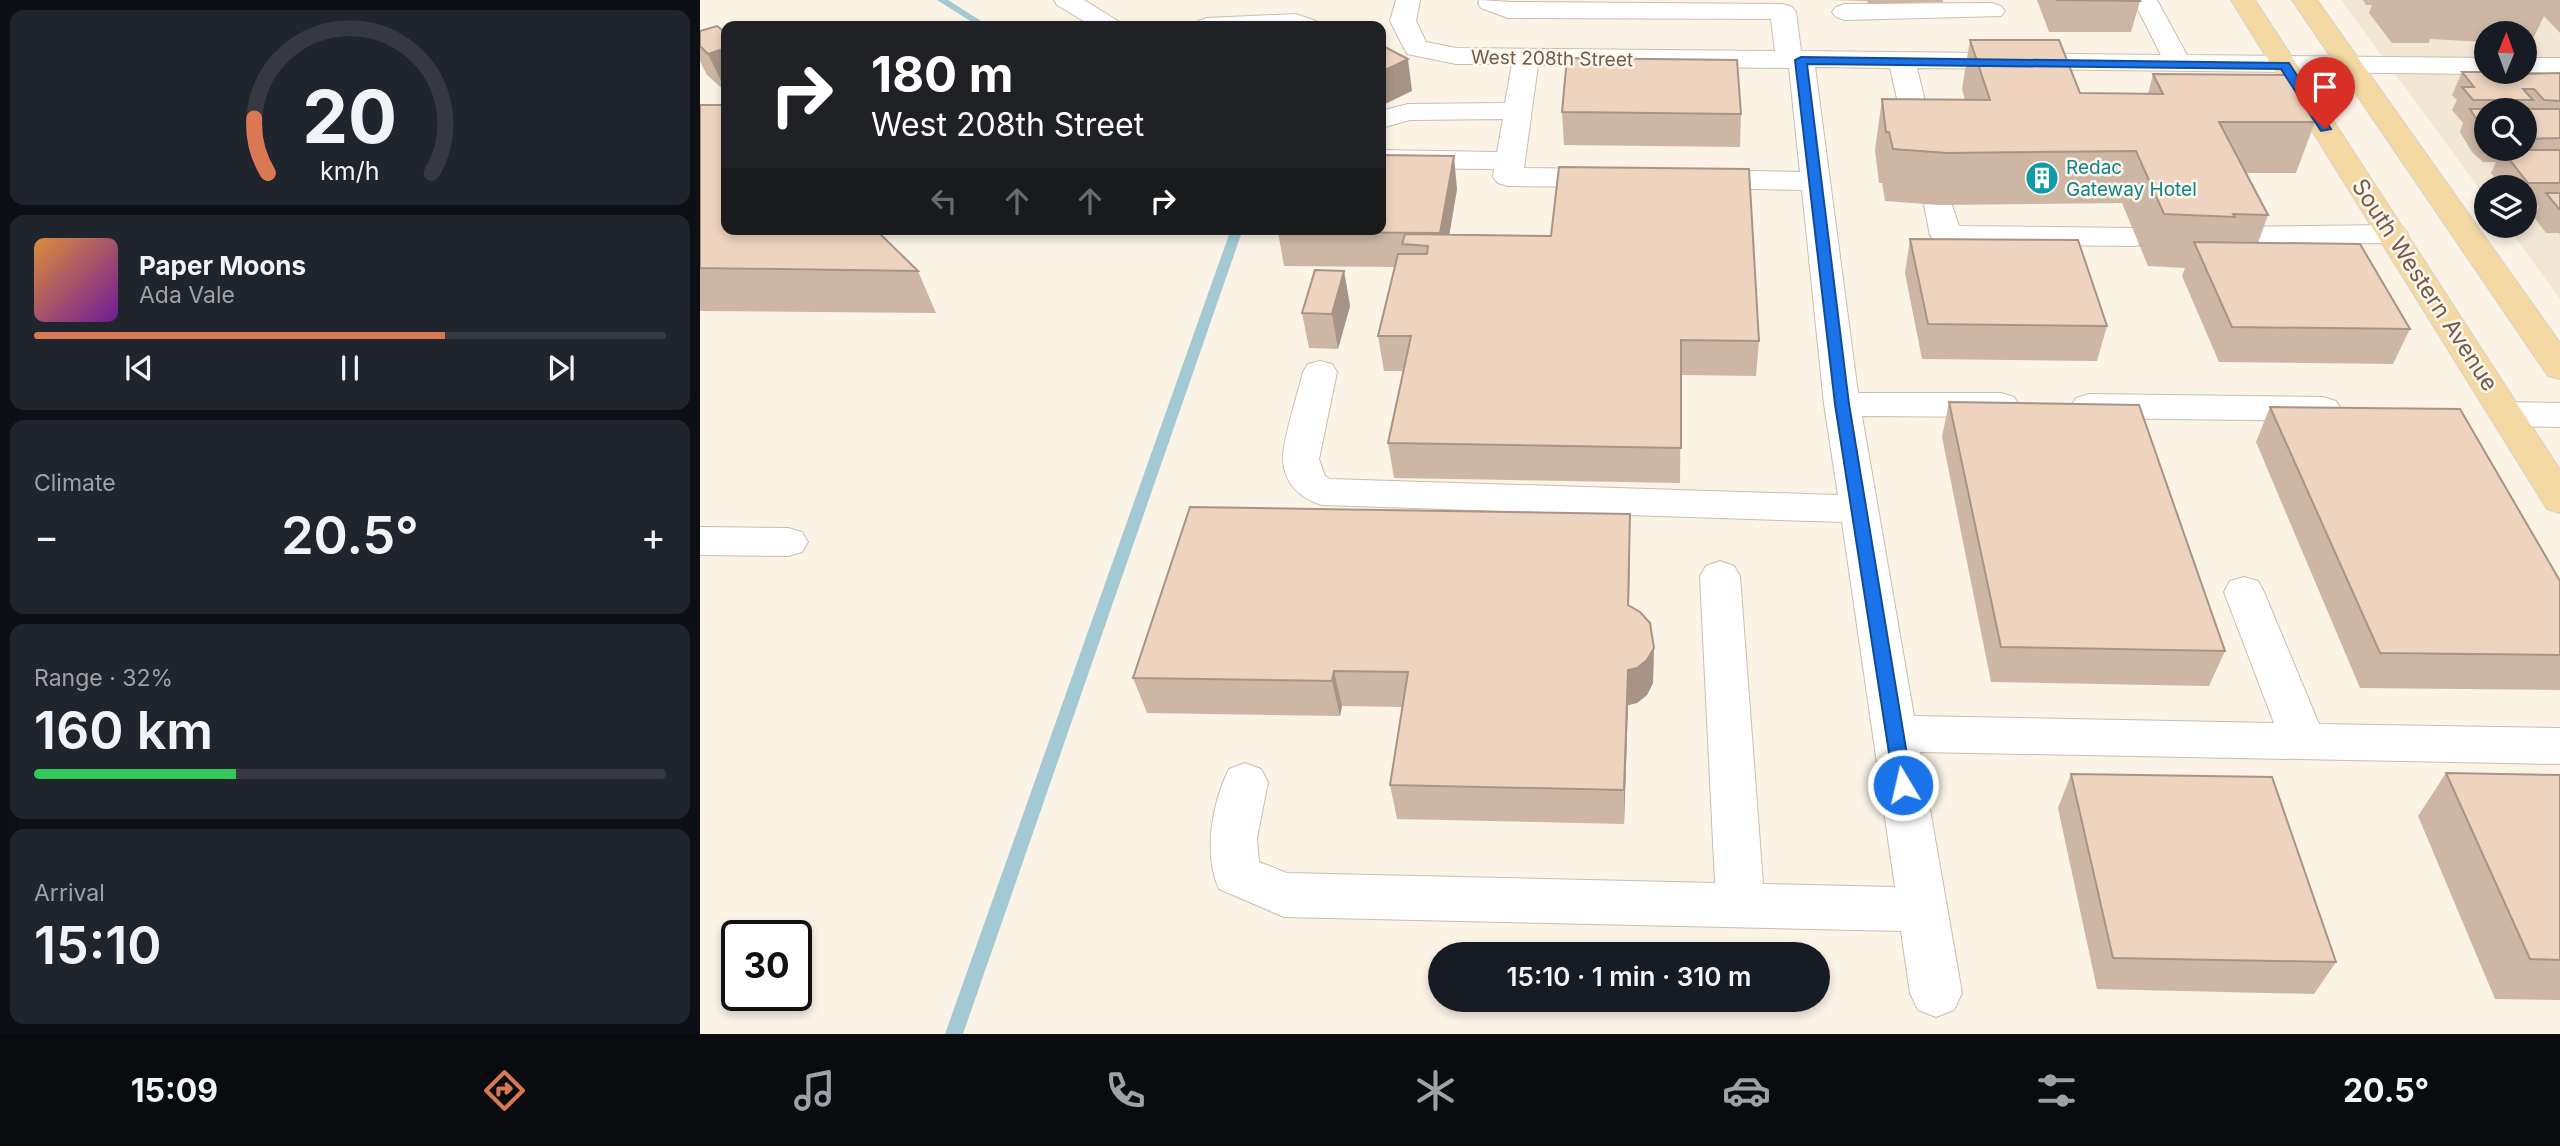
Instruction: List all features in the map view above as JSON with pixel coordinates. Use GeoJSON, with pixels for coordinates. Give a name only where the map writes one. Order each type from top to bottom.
{"type":"FeatureCollection","features":[{"type":"Feature","properties":{"kind":"main road","name":"South Western Avenue"},"geometry":{"type":"LineString","coordinates":[[2243,0],[2560,499]]}},
{"type":"Feature","properties":{"kind":"main road"},"geometry":{"type":"LineString","coordinates":[[2304,0],[2560,368]]}},
{"type":"Feature","properties":{"kind":"street"},"geometry":{"type":"LineString","coordinates":[[1066,0],[1101,21]]}},
{"type":"Feature","properties":{"kind":"street"},"geometry":{"type":"LineString","coordinates":[[1408,0],[1403,21],[1412,38]]}},
{"type":"Feature","properties":{"kind":"street"},"geometry":{"type":"LineString","coordinates":[[1491,0],[1490,3],[1508,10],[1783,12],[1795,60],[1815,181],[1842,404],[1936,993]]}},
{"type":"Feature","properties":{"kind":"street"},"geometry":{"type":"LineString","coordinates":[[2145,0],[2179,65]]}},
{"type":"Feature","properties":{"kind":"street"},"geometry":{"type":"LineString","coordinates":[[1845,12],[1990,6],[2009,63]]}},
{"type":"Feature","properties":{"kind":"street"},"geometry":{"type":"LineString","coordinates":[[1644,59],[1645,12]]}},
{"type":"Feature","properties":{"kind":"street","name":"West 208th Street"},"geometry":{"type":"LineString","coordinates":[[1386,33],[1412,38],[1456,56],[2474,66]]}},
{"type":"Feature","properties":{"kind":"street"},"geometry":{"type":"LineString","coordinates":[[1526,58],[1508,177],[1634,179]]}},
{"type":"Feature","properties":{"kind":"street"},"geometry":{"type":"LineString","coordinates":[[1902,61],[1929,115],[1923,150]]}},
{"type":"Feature","properties":{"kind":"street"},"geometry":{"type":"LineString","coordinates":[[2538,66],[2560,66]]}},
{"type":"Feature","properties":{"kind":"street"},"geometry":{"type":"LineString","coordinates":[[1386,119],[1408,112],[1518,111]]}},
{"type":"Feature","properties":{"kind":"street"},"geometry":{"type":"LineString","coordinates":[[1386,159],[1511,161]]}},
{"type":"Feature","properties":{"kind":"street"},"geometry":{"type":"LineString","coordinates":[[1675,179],[1815,181]]}},
{"type":"Feature","properties":{"kind":"street"},"geometry":{"type":"LineString","coordinates":[[2258,204],[2275,235]]}},
{"type":"Feature","properties":{"kind":"street"},"geometry":{"type":"LineString","coordinates":[[1938,205],[1946,234],[2134,237]]}},
{"type":"Feature","properties":{"kind":"street"},"geometry":{"type":"LineString","coordinates":[[2232,236],[2392,234]]}},
{"type":"Feature","properties":{"kind":"street"},"geometry":{"type":"LineString","coordinates":[[1320,372],[1301,459],[1309,483],[1322,492],[1859,509]]}},
{"type":"Feature","properties":{"kind":"street"},"geometry":{"type":"LineString","coordinates":[[1842,404],[2360,409]]}},
{"type":"Feature","properties":{"kind":"street"},"geometry":{"type":"LineString","coordinates":[[2508,414],[2560,415]]}},
{"type":"Feature","properties":{"kind":"street"},"geometry":{"type":"LineString","coordinates":[[700,541],[788,542]]}},
{"type":"Feature","properties":{"kind":"street"},"geometry":{"type":"LineString","coordinates":[[1720,576],[1740,904]]}},
{"type":"Feature","properties":{"kind":"street"},"geometry":{"type":"LineString","coordinates":[[2244,592],[2304,741]]}},
{"type":"Feature","properties":{"kind":"street"},"geometry":{"type":"LineString","coordinates":[[1895,734],[2560,746]]}},
{"type":"Feature","properties":{"kind":"street"},"geometry":{"type":"LineString","coordinates":[[1245,782],[1234,838],[1236,874],[1284,895],[1923,910]]}},
{"type":"Feature","properties":{"kind":"shaded area"},"geometry":{"type":"Polygon","coordinates":[[[2341,0],[2560,0],[2560,299],[2516,238],[2537,238],[2537,175],[2474,175],[2474,181],[2341,0]]]}},
{"type":"Feature","properties":{"kind":"building"},"geometry":{"type":"Polygon","coordinates":[[[2056,0],[2139,0],[2140,1],[2056,0]]]}},
{"type":"Feature","properties":{"kind":"building"},"geometry":{"type":"Polygon","coordinates":[[[717,26],[721,29],[721,50],[708,54],[700,46],[700,31],[717,26]]]}},
{"type":"Feature","properties":{"kind":"building"},"geometry":{"type":"Polygon","coordinates":[[[1970,40],[2059,40],[2080,93],[2163,94],[2153,74],[2286,75],[2307,103],[2302,103],[2315,122],[2219,122],[2268,215],[2233,214],[2235,217],[2164,214],[2136,151],[1947,153],[1893,149],[1889,132],[1886,132],[1882,99],[1990,100],[1970,40]]]}},
{"type":"Feature","properties":{"kind":"building"},"geometry":{"type":"Polygon","coordinates":[[[1386,48],[1408,59],[1386,70],[1386,48]]]}},
{"type":"Feature","properties":{"kind":"building"},"geometry":{"type":"Polygon","coordinates":[[[1567,58],[1737,60],[1741,114],[1562,112],[1567,58]]]}},
{"type":"Feature","properties":{"kind":"building"},"geometry":{"type":"Polygon","coordinates":[[[2462,72],[2474,72],[2474,84],[2538,84],[2538,73],[2560,73],[2560,101],[2544,100],[2534,89],[2523,89],[2531,98],[2473,100],[2462,87],[2474,87],[2462,72]]]}},
{"type":"Feature","properties":{"kind":"building"},"geometry":{"type":"Polygon","coordinates":[[[700,105],[721,105],[721,235],[881,235],[918,271],[700,268],[700,105]]]}},
{"type":"Feature","properties":{"kind":"building"},"geometry":{"type":"Polygon","coordinates":[[[2537,109],[2560,109],[2560,138],[2537,139],[2537,109]]]}},
{"type":"Feature","properties":{"kind":"building"},"geometry":{"type":"Polygon","coordinates":[[[2537,150],[2560,150],[2560,183],[2537,183],[2537,175],[2522,175],[2511,161],[2537,161],[2537,150]]]}},
{"type":"Feature","properties":{"kind":"building"},"geometry":{"type":"Polygon","coordinates":[[[1386,155],[1454,156],[1440,233],[1386,233],[1386,155]]]}},
{"type":"Feature","properties":{"kind":"building"},"geometry":{"type":"Polygon","coordinates":[[[1559,167],[1749,169],[1759,341],[1681,340],[1681,448],[1388,443],[1411,336],[1378,336],[1398,254],[1427,254],[1428,246],[1402,244],[1405,234],[1551,236],[1559,167]]]}},
{"type":"Feature","properties":{"kind":"building"},"geometry":{"type":"Polygon","coordinates":[[[2546,193],[2560,193],[2560,209],[2559,209],[2546,193]]]}},
{"type":"Feature","properties":{"kind":"building"},"geometry":{"type":"Polygon","coordinates":[[[1910,239],[2078,240],[2107,326],[1928,324],[1910,239]]]}},
{"type":"Feature","properties":{"kind":"building"},"geometry":{"type":"Polygon","coordinates":[[[2194,242],[2360,244],[2410,329],[2232,327],[2194,242]]]}},
{"type":"Feature","properties":{"kind":"building"},"geometry":{"type":"Polygon","coordinates":[[[1315,270],[1344,271],[1332,314],[1302,313],[1315,270]]]}},
{"type":"Feature","properties":{"kind":"building"},"geometry":{"type":"Polygon","coordinates":[[[1949,402],[2139,405],[2225,651],[2001,647],[1949,402]]]}},
{"type":"Feature","properties":{"kind":"building"},"geometry":{"type":"Polygon","coordinates":[[[2270,407],[2460,409],[2560,581],[2560,655],[2380,653],[2270,407]]]}},
{"type":"Feature","properties":{"kind":"building"},"geometry":{"type":"Polygon","coordinates":[[[1190,507],[1630,514],[1628,605],[1640,612],[1650,623],[1654,648],[1647,660],[1637,668],[1628,670],[1624,790],[1390,785],[1408,672],[1334,671],[1332,681],[1133,678],[1190,507]]]}},
{"type":"Feature","properties":{"kind":"building"},"geometry":{"type":"Polygon","coordinates":[[[2446,773],[2560,775],[2560,960],[2530,959],[2446,773]]]}},
{"type":"Feature","properties":{"kind":"building"},"geometry":{"type":"Polygon","coordinates":[[[2071,774],[2272,777],[2336,962],[2113,958],[2071,774]]]}},
{"type":"Feature","properties":{"kind":"waterway"},"geometry":{"type":"LineString","coordinates":[[942,0],[976,21]]}},
{"type":"Feature","properties":{"kind":"waterway"},"geometry":{"type":"LineString","coordinates":[[954,1034],[1235,235]]}},
{"type":"Feature","properties":{"kind":"place","name":"Redac Gateway Hotel"},"geometry":{"type":"Point","coordinates":[2042,178]}},
{"type":"Feature","properties":{"kind":"route"},"geometry":{"type":"LineString","coordinates":[[1903,785],[1842,404],[1801,60],[2285,66],[2325,129]]}}]}
